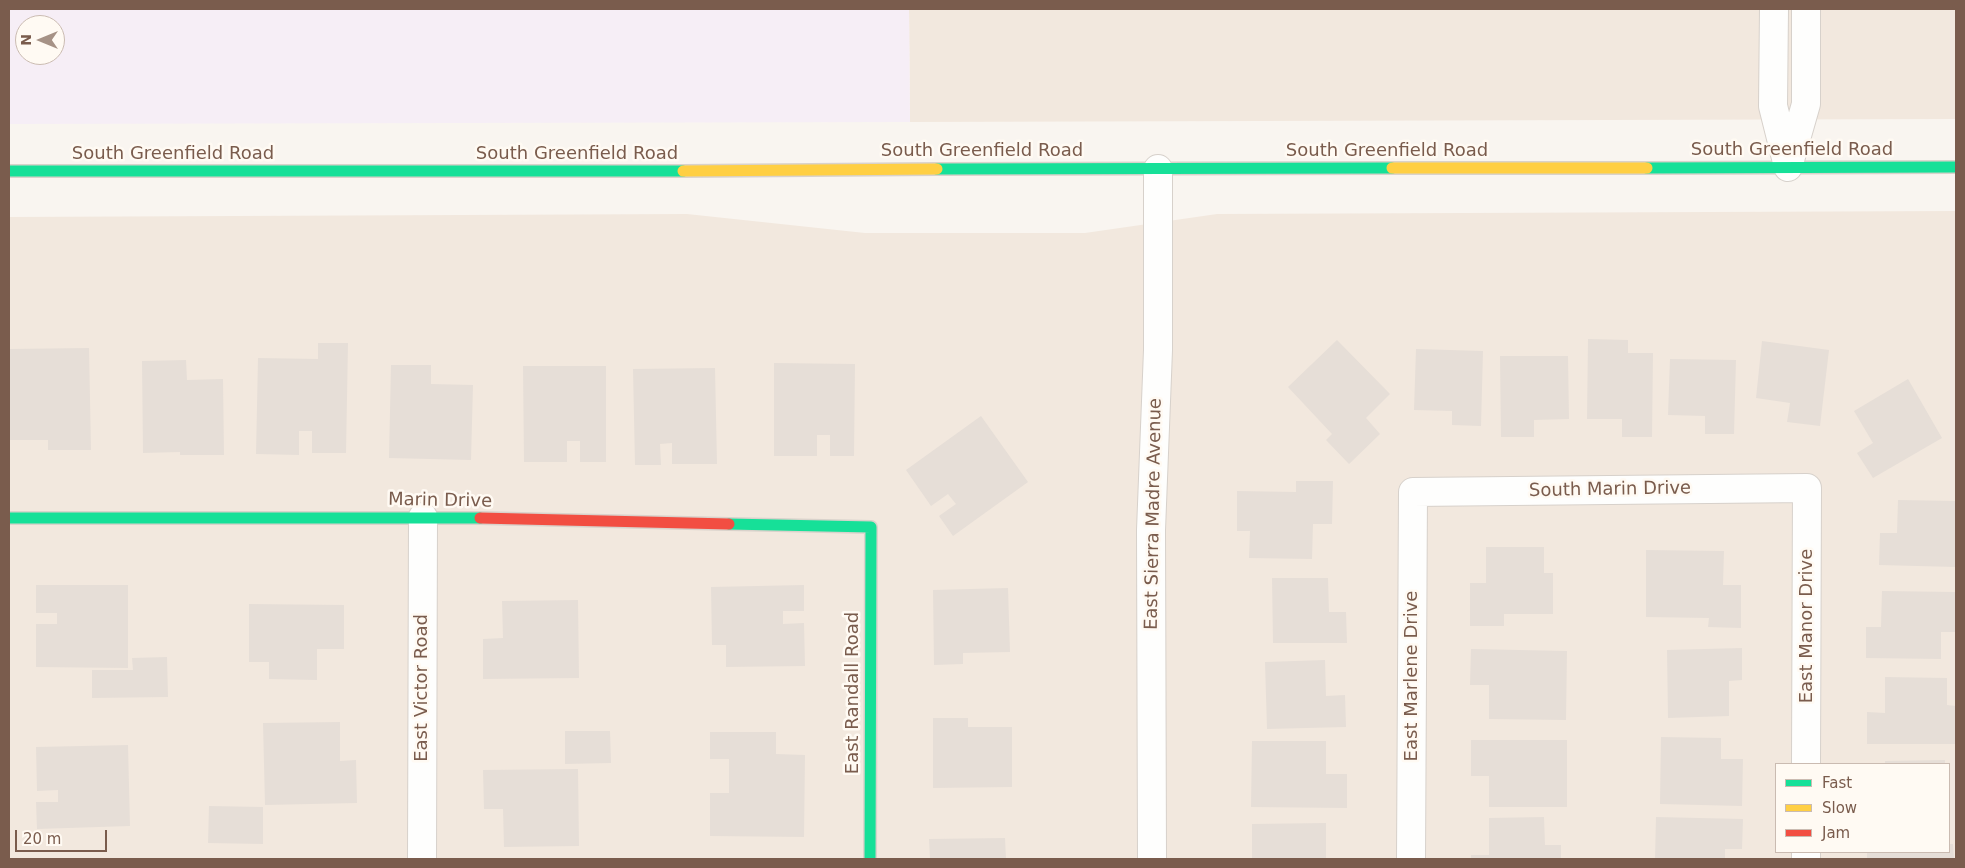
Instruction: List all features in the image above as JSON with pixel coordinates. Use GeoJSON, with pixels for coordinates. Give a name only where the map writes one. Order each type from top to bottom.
{"type":"FeatureCollection","features":[{"type":"Feature","properties":{"kind":"main road","name":"South Greenfield Road"},"geometry":{"type":"LineString","coordinates":[[9,171],[492,172],[1956,167]]}},
{"type":"Feature","properties":{"kind":"main road","name":"Marin Drive"},"geometry":{"type":"LineString","coordinates":[[9,518],[423,517],[871,527]]}},
{"type":"Feature","properties":{"kind":"main road","name":"East Randall Road"},"geometry":{"type":"LineString","coordinates":[[870,859],[871,527]]}},
{"type":"Feature","properties":{"kind":"street"},"geometry":{"type":"LineString","coordinates":[[1774,9],[1773,106],[1788,167]]}},
{"type":"Feature","properties":{"kind":"street"},"geometry":{"type":"LineString","coordinates":[[1788,167],[1806,104],[1806,9]]}},
{"type":"Feature","properties":{"kind":"street","name":"East Sierra Madre Avenue"},"geometry":{"type":"LineString","coordinates":[[1152,859],[1151,530],[1158,350],[1158,169]]}},
{"type":"Feature","properties":{"kind":"street","name":"South Marin Drive"},"geometry":{"type":"LineString","coordinates":[[1413,492],[1807,488]]}},
{"type":"Feature","properties":{"kind":"street","name":"East Manor Drive"},"geometry":{"type":"LineString","coordinates":[[1806,763],[1807,488]]}},
{"type":"Feature","properties":{"kind":"street","name":"East Marlene Drive"},"geometry":{"type":"LineString","coordinates":[[1411,859],[1413,492]]}},
{"type":"Feature","properties":{"kind":"street","name":"East Victor Road"},"geometry":{"type":"LineString","coordinates":[[422,859],[423,517]]}},
{"type":"Feature","properties":{"kind":"shaded area"},"geometry":{"type":"Polygon","coordinates":[[[9,9],[909,9],[910,122],[9,124],[9,9]]]}},
{"type":"Feature","properties":{"kind":"shaded area"},"geometry":{"type":"Polygon","coordinates":[[[909,9],[1956,9],[1956,119],[910,122],[909,9]]]}},
{"type":"Feature","properties":{"kind":"shaded area"},"geometry":{"type":"Polygon","coordinates":[[[1956,211],[1956,859],[9,859],[9,217],[687,214],[865,233],[1085,233],[1217,214],[1956,211]]]}},
{"type":"Feature","properties":{"kind":"building"},"geometry":{"type":"Polygon","coordinates":[[[1588,339],[1628,340],[1628,353],[1653,353],[1652,437],[1622,437],[1622,419],[1587,419],[1588,339]]]}},
{"type":"Feature","properties":{"kind":"building"},"geometry":{"type":"Polygon","coordinates":[[[1337,340],[1390,394],[1366,418],[1380,434],[1349,464],[1326,440],[1332,434],[1288,387],[1337,340]]]}},
{"type":"Feature","properties":{"kind":"building"},"geometry":{"type":"Polygon","coordinates":[[[1762,341],[1829,350],[1820,426],[1787,422],[1790,403],[1756,398],[1762,341]]]}},
{"type":"Feature","properties":{"kind":"building"},"geometry":{"type":"Polygon","coordinates":[[[318,343],[348,343],[346,453],[312,453],[312,431],[299,431],[299,455],[256,454],[258,358],[318,359],[318,343]]]}},
{"type":"Feature","properties":{"kind":"building"},"geometry":{"type":"Polygon","coordinates":[[[89,348],[91,450],[48,450],[48,440],[9,440],[9,349],[89,348]]]}},
{"type":"Feature","properties":{"kind":"building"},"geometry":{"type":"Polygon","coordinates":[[[1416,349],[1483,351],[1481,426],[1452,425],[1452,411],[1414,410],[1416,349]]]}},
{"type":"Feature","properties":{"kind":"building"},"geometry":{"type":"Polygon","coordinates":[[[1500,356],[1568,356],[1569,419],[1534,420],[1534,437],[1501,437],[1500,356]]]}},
{"type":"Feature","properties":{"kind":"building"},"geometry":{"type":"Polygon","coordinates":[[[1670,359],[1736,360],[1734,434],[1705,434],[1705,416],[1668,415],[1670,359]]]}},
{"type":"Feature","properties":{"kind":"building"},"geometry":{"type":"Polygon","coordinates":[[[186,360],[187,380],[223,379],[224,455],[180,455],[180,452],[143,453],[142,361],[186,360]]]}},
{"type":"Feature","properties":{"kind":"building"},"geometry":{"type":"Polygon","coordinates":[[[774,363],[855,364],[854,456],[830,456],[830,435],[817,435],[817,456],[774,456],[774,363]]]}},
{"type":"Feature","properties":{"kind":"building"},"geometry":{"type":"Polygon","coordinates":[[[391,365],[431,365],[431,384],[473,385],[471,460],[389,458],[391,365]]]}},
{"type":"Feature","properties":{"kind":"building"},"geometry":{"type":"Polygon","coordinates":[[[523,366],[606,366],[606,462],[580,462],[580,441],[567,441],[567,462],[524,462],[523,366]]]}},
{"type":"Feature","properties":{"kind":"building"},"geometry":{"type":"Polygon","coordinates":[[[715,368],[717,464],[672,464],[672,443],[660,444],[661,465],[635,465],[633,369],[715,368]]]}},
{"type":"Feature","properties":{"kind":"building"},"geometry":{"type":"Polygon","coordinates":[[[1908,379],[1942,438],[1873,478],[1857,453],[1873,443],[1854,411],[1908,379]]]}},
{"type":"Feature","properties":{"kind":"building"},"geometry":{"type":"Polygon","coordinates":[[[981,416],[1028,482],[953,536],[939,516],[956,504],[948,494],[931,506],[906,470],[981,416]]]}},
{"type":"Feature","properties":{"kind":"building"},"geometry":{"type":"Polygon","coordinates":[[[1296,481],[1333,481],[1332,524],[1313,524],[1312,559],[1249,558],[1250,531],[1237,531],[1237,491],[1296,492],[1296,481]]]}},
{"type":"Feature","properties":{"kind":"building"},"geometry":{"type":"Polygon","coordinates":[[[1898,500],[1956,501],[1956,567],[1879,565],[1880,533],[1897,533],[1898,500]]]}},
{"type":"Feature","properties":{"kind":"building"},"geometry":{"type":"Polygon","coordinates":[[[1486,547],[1544,547],[1544,573],[1553,573],[1553,614],[1504,614],[1504,626],[1470,626],[1470,583],[1486,583],[1486,547]]]}},
{"type":"Feature","properties":{"kind":"building"},"geometry":{"type":"Polygon","coordinates":[[[1646,550],[1724,551],[1723,585],[1741,585],[1741,628],[1708,627],[1709,618],[1646,617],[1646,550]]]}},
{"type":"Feature","properties":{"kind":"building"},"geometry":{"type":"Polygon","coordinates":[[[1272,578],[1328,578],[1329,612],[1346,612],[1347,643],[1273,643],[1272,578]]]}},
{"type":"Feature","properties":{"kind":"building"},"geometry":{"type":"Polygon","coordinates":[[[36,585],[128,585],[128,668],[36,667],[36,624],[57,624],[57,613],[36,613],[36,585]]]}},
{"type":"Feature","properties":{"kind":"building"},"geometry":{"type":"Polygon","coordinates":[[[804,585],[804,611],[783,611],[783,624],[804,623],[805,666],[726,667],[726,645],[712,645],[711,587],[804,585]]]}},
{"type":"Feature","properties":{"kind":"building"},"geometry":{"type":"Polygon","coordinates":[[[1008,588],[1010,652],[963,653],[963,664],[934,665],[933,590],[1008,588]]]}},
{"type":"Feature","properties":{"kind":"building"},"geometry":{"type":"Polygon","coordinates":[[[1882,591],[1955,592],[1955,632],[1941,632],[1941,659],[1866,658],[1866,627],[1881,627],[1882,591]]]}},
{"type":"Feature","properties":{"kind":"building"},"geometry":{"type":"Polygon","coordinates":[[[578,600],[579,678],[483,679],[483,639],[503,638],[502,601],[578,600]]]}},
{"type":"Feature","properties":{"kind":"building"},"geometry":{"type":"Polygon","coordinates":[[[249,604],[344,605],[344,649],[317,649],[317,680],[269,679],[269,662],[249,662],[249,604]]]}},
{"type":"Feature","properties":{"kind":"building"},"geometry":{"type":"Polygon","coordinates":[[[1742,648],[1742,680],[1729,681],[1729,716],[1668,718],[1667,650],[1742,648]]]}},
{"type":"Feature","properties":{"kind":"building"},"geometry":{"type":"Polygon","coordinates":[[[1471,649],[1567,651],[1566,720],[1489,719],[1489,685],[1470,685],[1471,649]]]}},
{"type":"Feature","properties":{"kind":"building"},"geometry":{"type":"Polygon","coordinates":[[[167,657],[168,697],[92,698],[92,670],[133,670],[132,658],[167,657]]]}},
{"type":"Feature","properties":{"kind":"building"},"geometry":{"type":"Polygon","coordinates":[[[1325,660],[1326,696],[1345,695],[1346,727],[1267,729],[1265,662],[1325,660]]]}},
{"type":"Feature","properties":{"kind":"building"},"geometry":{"type":"Polygon","coordinates":[[[1885,677],[1947,678],[1947,705],[1956,706],[1956,744],[1867,744],[1867,712],[1885,713],[1885,677]]]}},
{"type":"Feature","properties":{"kind":"building"},"geometry":{"type":"Polygon","coordinates":[[[933,718],[968,718],[968,727],[1012,727],[1012,787],[933,788],[933,718]]]}},
{"type":"Feature","properties":{"kind":"building"},"geometry":{"type":"Polygon","coordinates":[[[340,722],[340,761],[356,760],[357,803],[265,805],[263,723],[340,722]]]}},
{"type":"Feature","properties":{"kind":"building"},"geometry":{"type":"Polygon","coordinates":[[[565,731],[610,731],[611,763],[565,764],[565,731]]]}},
{"type":"Feature","properties":{"kind":"building"},"geometry":{"type":"Polygon","coordinates":[[[710,732],[776,732],[776,754],[805,755],[804,837],[710,836],[710,793],[729,793],[729,759],[710,759],[710,732]]]}},
{"type":"Feature","properties":{"kind":"building"},"geometry":{"type":"Polygon","coordinates":[[[1661,737],[1721,738],[1721,759],[1743,759],[1742,806],[1660,804],[1661,737]]]}},
{"type":"Feature","properties":{"kind":"building"},"geometry":{"type":"Polygon","coordinates":[[[1471,740],[1567,740],[1567,807],[1489,807],[1489,776],[1471,776],[1471,740]]]}},
{"type":"Feature","properties":{"kind":"building"},"geometry":{"type":"Polygon","coordinates":[[[1252,741],[1326,741],[1326,774],[1347,774],[1347,808],[1251,807],[1252,741]]]}},
{"type":"Feature","properties":{"kind":"building"},"geometry":{"type":"Polygon","coordinates":[[[128,745],[130,826],[37,829],[36,802],[58,802],[58,790],[37,791],[36,747],[128,745]]]}},
{"type":"Feature","properties":{"kind":"building"},"geometry":{"type":"Polygon","coordinates":[[[1945,760],[1945,763],[1885,763],[1885,761],[1945,760]]]}},
{"type":"Feature","properties":{"kind":"building"},"geometry":{"type":"Polygon","coordinates":[[[578,769],[579,846],[504,847],[503,809],[484,809],[483,770],[578,769]]]}},
{"type":"Feature","properties":{"kind":"building"},"geometry":{"type":"Polygon","coordinates":[[[209,806],[263,807],[263,844],[208,843],[209,806]]]}},
{"type":"Feature","properties":{"kind":"building"},"geometry":{"type":"Polygon","coordinates":[[[1544,817],[1545,845],[1561,845],[1561,859],[1471,859],[1471,855],[1489,855],[1489,818],[1544,817]]]}},
{"type":"Feature","properties":{"kind":"building"},"geometry":{"type":"Polygon","coordinates":[[[1656,817],[1743,819],[1742,849],[1725,849],[1725,859],[1655,859],[1656,817]]]}},
{"type":"Feature","properties":{"kind":"building"},"geometry":{"type":"Polygon","coordinates":[[[1326,823],[1326,859],[1252,859],[1252,824],[1326,823]]]}},
{"type":"Feature","properties":{"kind":"building"},"geometry":{"type":"Polygon","coordinates":[[[1005,838],[1006,859],[930,859],[929,839],[1005,838]]]}},
{"type":"Feature","properties":{"kind":"building"},"geometry":{"type":"Polygon","coordinates":[[[1950,844],[1953,844],[1954,859],[1867,859],[1867,853],[1950,853],[1950,844]]]}},
{"type":"Feature","properties":{"kind":"traffic: fast"},"geometry":{"type":"LineString","coordinates":[[1647,168],[1956,167]]}},
{"type":"Feature","properties":{"kind":"traffic: fast"},"geometry":{"type":"LineString","coordinates":[[937,169],[1392,168]]}},
{"type":"Feature","properties":{"kind":"traffic: fast"},"geometry":{"type":"LineString","coordinates":[[9,171],[683,171]]}},
{"type":"Feature","properties":{"kind":"traffic: fast"},"geometry":{"type":"LineString","coordinates":[[9,518],[480,518]]}},
{"type":"Feature","properties":{"kind":"traffic: fast"},"geometry":{"type":"LineString","coordinates":[[729,524],[871,527],[870,859]]}},
{"type":"Feature","properties":{"kind":"traffic: slow"},"geometry":{"type":"LineString","coordinates":[[1392,168],[1647,168]]}},
{"type":"Feature","properties":{"kind":"traffic: slow"},"geometry":{"type":"LineString","coordinates":[[683,171],[937,169]]}},
{"type":"Feature","properties":{"kind":"traffic: jam"},"geometry":{"type":"LineString","coordinates":[[480,518],[729,524]]}}]}
